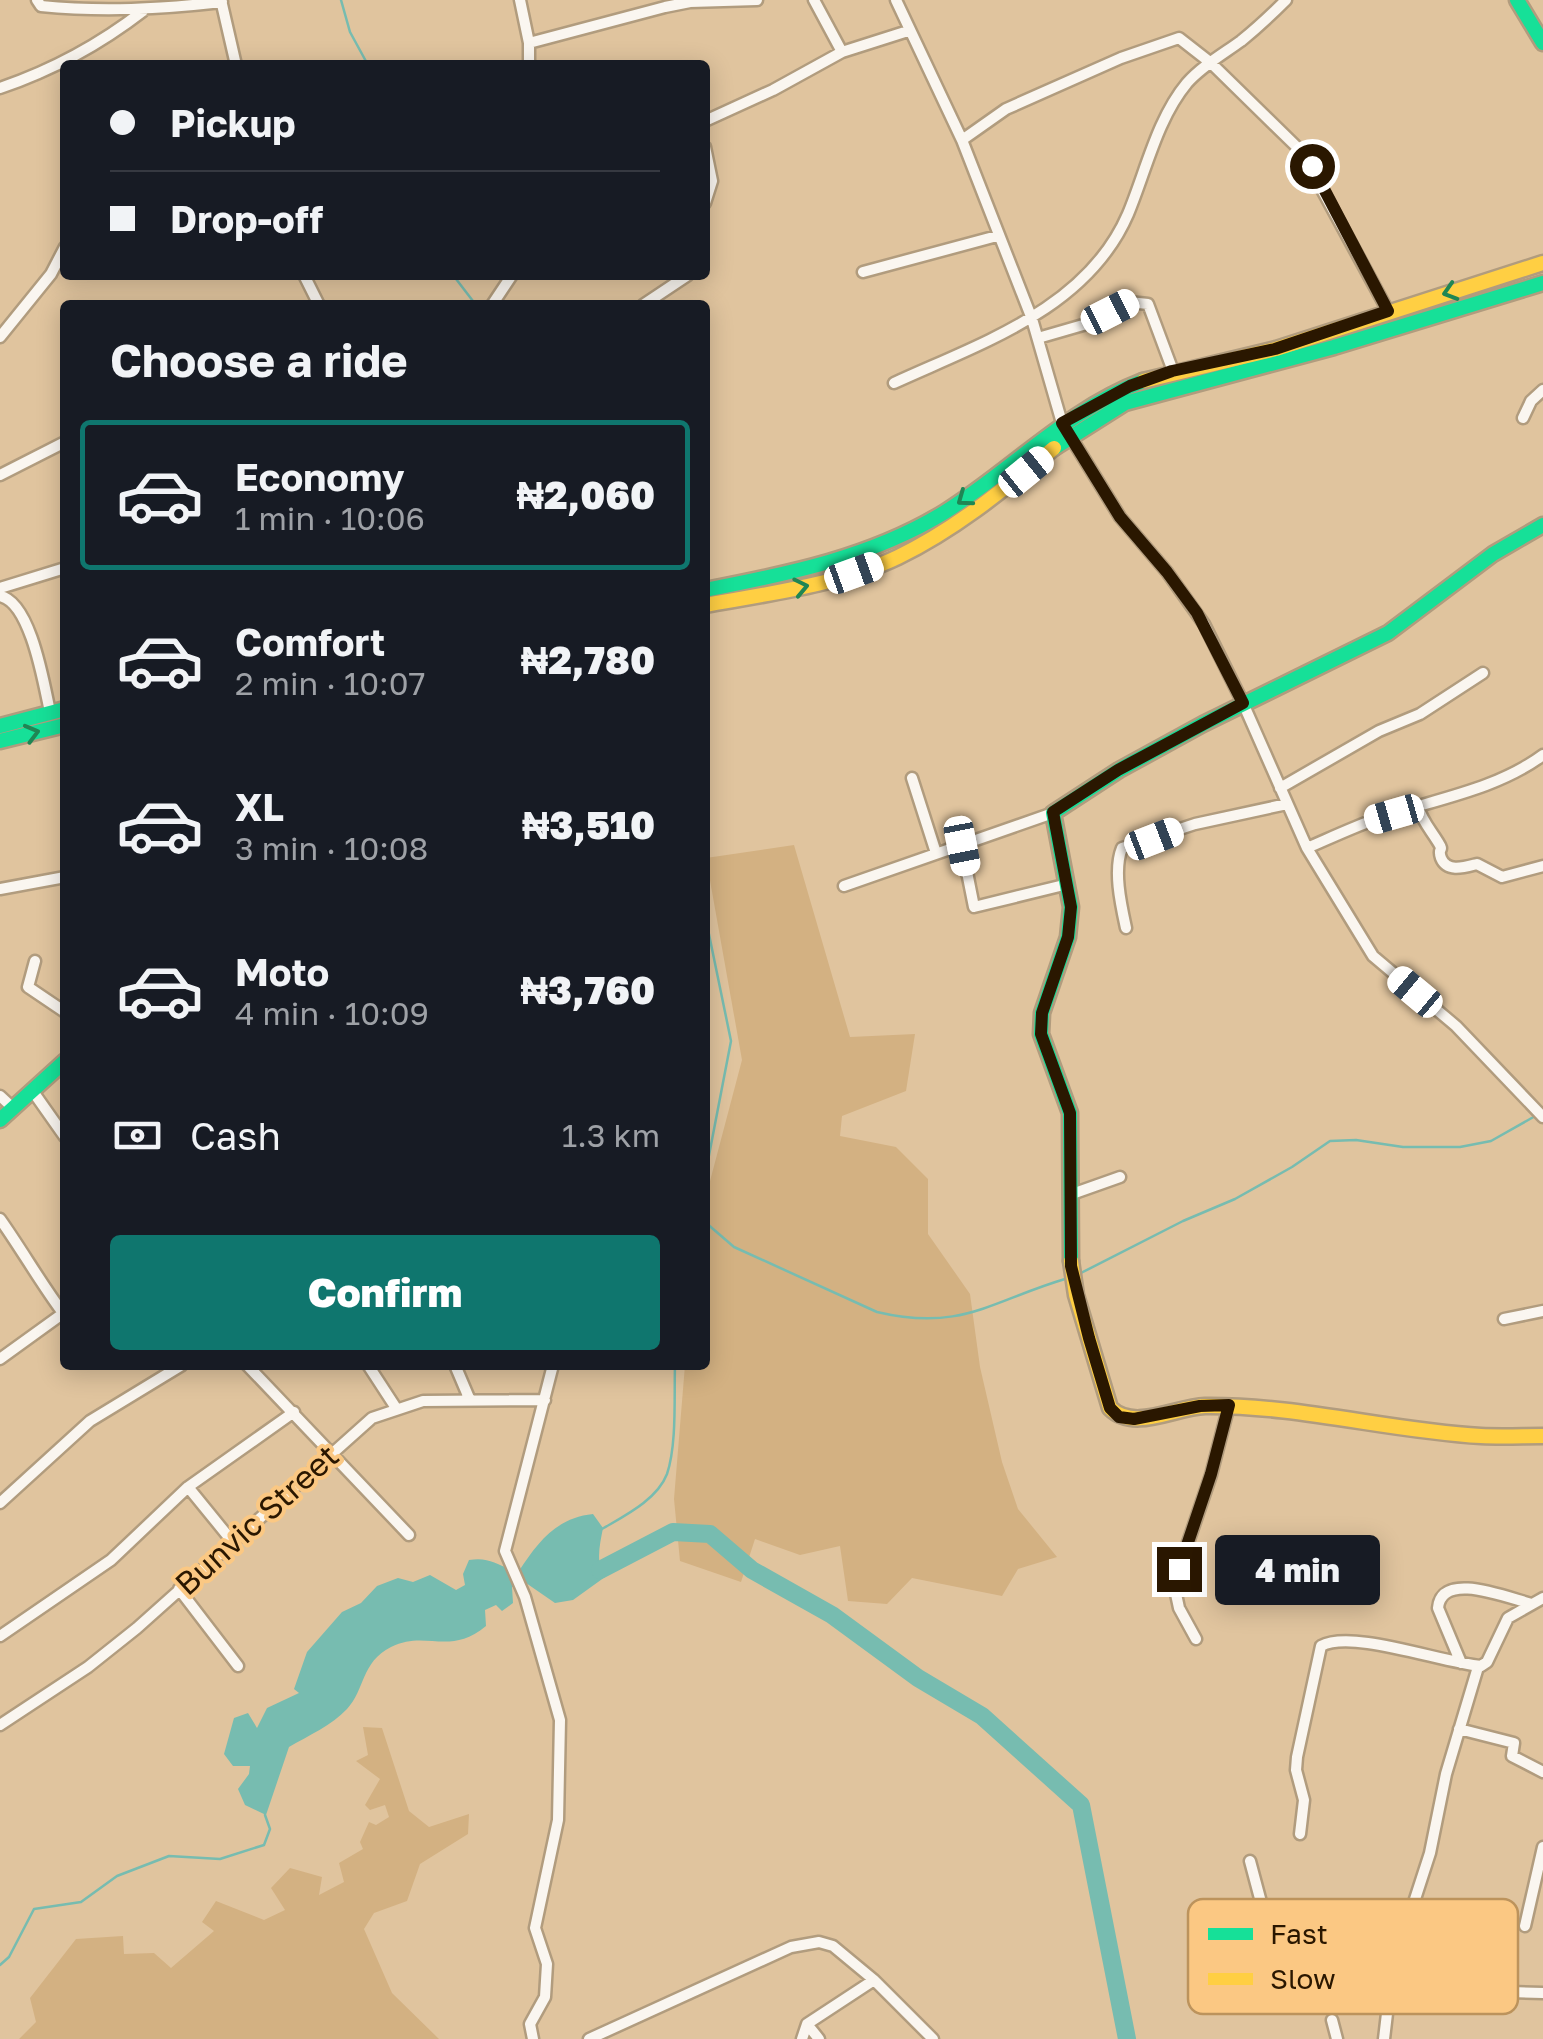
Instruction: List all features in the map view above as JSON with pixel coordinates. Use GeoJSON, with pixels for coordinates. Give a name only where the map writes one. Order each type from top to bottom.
{"type":"FeatureCollection","features":[{"type":"Feature","properties":{"kind":"main road"},"geometry":{"type":"LineString","coordinates":[[1517,0],[1543,43]]}},
{"type":"Feature","properties":{"kind":"main road"},"geometry":{"type":"LineString","coordinates":[[710,589],[772,578],[862,553],[903,536],[947,511],[1130,386],[1172,371],[1275,349],[1543,264]]}},
{"type":"Feature","properties":{"kind":"main road"},"geometry":{"type":"LineString","coordinates":[[710,604],[807,586],[896,558],[972,513],[1065,430],[1125,403],[1320,351],[1543,283]]}},
{"type":"Feature","properties":{"kind":"main road"},"geometry":{"type":"LineString","coordinates":[[1543,526],[1493,554],[1388,633],[1243,703],[1118,770],[1053,812],[1071,907],[1068,937],[1042,1013],[1041,1034],[1070,1113],[1071,1266],[1076,1295],[1110,1408],[1119,1417],[1134,1419],[1200,1406],[1229,1405],[1286,1409],[1480,1436],[1543,1436]]}},
{"type":"Feature","properties":{"kind":"main road"},"geometry":{"type":"LineString","coordinates":[[0,726],[58,711]]}},
{"type":"Feature","properties":{"kind":"main road"},"geometry":{"type":"LineString","coordinates":[[0,742],[60,726]]}},
{"type":"Feature","properties":{"kind":"main road"},"geometry":{"type":"LineString","coordinates":[[0,1120],[60,1066]]}},
{"type":"Feature","properties":{"kind":"street"},"geometry":{"type":"LineString","coordinates":[[37,0],[41,6],[86,10],[144,10],[222,1],[235,60]]}},
{"type":"Feature","properties":{"kind":"street"},"geometry":{"type":"LineString","coordinates":[[520,0],[529,60]]}},
{"type":"Feature","properties":{"kind":"street"},"geometry":{"type":"LineString","coordinates":[[529,43],[690,2],[756,0]]}},
{"type":"Feature","properties":{"kind":"street"},"geometry":{"type":"LineString","coordinates":[[814,0],[842,52]]}},
{"type":"Feature","properties":{"kind":"street"},"geometry":{"type":"LineString","coordinates":[[896,0],[962,140],[1032,319],[1065,430],[1120,517],[1197,613],[1243,703],[1307,848],[1374,956],[1456,1026],[1543,1117]]}},
{"type":"Feature","properties":{"kind":"street"},"geometry":{"type":"LineString","coordinates":[[894,383],[1032,319],[1074,286],[1114,243],[1175,99],[1190,79],[1286,0]]}},
{"type":"Feature","properties":{"kind":"street"},"geometry":{"type":"LineString","coordinates":[[67,60],[144,10]]}},
{"type":"Feature","properties":{"kind":"street"},"geometry":{"type":"LineString","coordinates":[[710,119],[842,52],[908,32]]}},
{"type":"Feature","properties":{"kind":"street"},"geometry":{"type":"LineString","coordinates":[[962,140],[1006,109],[1179,38],[1211,63],[1301,151],[1388,311]]}},
{"type":"Feature","properties":{"kind":"street"},"geometry":{"type":"LineString","coordinates":[[0,88],[60,64]]}},
{"type":"Feature","properties":{"kind":"street"},"geometry":{"type":"LineString","coordinates":[[863,272],[997,236]]}},
{"type":"Feature","properties":{"kind":"street"},"geometry":{"type":"LineString","coordinates":[[0,337],[51,274],[60,256]]}},
{"type":"Feature","properties":{"kind":"street"},"geometry":{"type":"LineString","coordinates":[[650,300],[680,280]]}},
{"type":"Feature","properties":{"kind":"street"},"geometry":{"type":"LineString","coordinates":[[1038,338],[1084,325],[1129,302],[1148,304],[1172,371]]}},
{"type":"Feature","properties":{"kind":"street"},"geometry":{"type":"LineString","coordinates":[[1522,418],[1543,390]]}},
{"type":"Feature","properties":{"kind":"street"},"geometry":{"type":"LineString","coordinates":[[0,475],[60,444]]}},
{"type":"Feature","properties":{"kind":"street"},"geometry":{"type":"LineString","coordinates":[[0,588],[60,570]]}},
{"type":"Feature","properties":{"kind":"street"},"geometry":{"type":"LineString","coordinates":[[0,596],[8,598],[19,610],[58,711]]}},
{"type":"Feature","properties":{"kind":"street"},"geometry":{"type":"LineString","coordinates":[[1280,788],[1379,731],[1420,714],[1483,673]]}},
{"type":"Feature","properties":{"kind":"street"},"geometry":{"type":"LineString","coordinates":[[1307,848],[1370,821],[1460,794],[1519,770],[1543,755]]}},
{"type":"Feature","properties":{"kind":"street"},"geometry":{"type":"LineString","coordinates":[[912,778],[936,854]]}},
{"type":"Feature","properties":{"kind":"street"},"geometry":{"type":"LineString","coordinates":[[1126,928],[1119,878],[1118,854],[1122,848],[1195,824],[1287,804]]}},
{"type":"Feature","properties":{"kind":"street"},"geometry":{"type":"LineString","coordinates":[[1418,807],[1447,866],[1459,869],[1477,864],[1502,878],[1543,866]]}},
{"type":"Feature","properties":{"kind":"street"},"geometry":{"type":"LineString","coordinates":[[844,886],[1053,812]]}},
{"type":"Feature","properties":{"kind":"street"},"geometry":{"type":"LineString","coordinates":[[962,846],[974,907],[1068,884]]}},
{"type":"Feature","properties":{"kind":"street"},"geometry":{"type":"LineString","coordinates":[[0,889],[60,877]]}},
{"type":"Feature","properties":{"kind":"street"},"geometry":{"type":"LineString","coordinates":[[35,961],[28,987],[60,1009]]}},
{"type":"Feature","properties":{"kind":"street"},"geometry":{"type":"LineString","coordinates":[[34,1093],[60,1130]]}},
{"type":"Feature","properties":{"kind":"street"},"geometry":{"type":"LineString","coordinates":[[0,1096],[14,1109]]}},
{"type":"Feature","properties":{"kind":"street"},"geometry":{"type":"LineString","coordinates":[[1072,1194],[1120,1177]]}},
{"type":"Feature","properties":{"kind":"street"},"geometry":{"type":"LineString","coordinates":[[0,1219],[60,1307]]}},
{"type":"Feature","properties":{"kind":"street"},"geometry":{"type":"LineString","coordinates":[[1504,1319],[1543,1311]]}},
{"type":"Feature","properties":{"kind":"street"},"geometry":{"type":"LineString","coordinates":[[0,1359],[60,1315]]}},
{"type":"Feature","properties":{"kind":"street"},"geometry":{"type":"LineString","coordinates":[[0,1504],[90,1421],[174,1370]]}},
{"type":"Feature","properties":{"kind":"street"},"geometry":{"type":"LineString","coordinates":[[252,1370],[409,1535]]}},
{"type":"Feature","properties":{"kind":"street"},"geometry":{"type":"LineString","coordinates":[[371,1370],[396,1408]]}},
{"type":"Feature","properties":{"kind":"street"},"geometry":{"type":"LineString","coordinates":[[457,1370],[469,1398]]}},
{"type":"Feature","properties":{"kind":"street"},"geometry":{"type":"LineString","coordinates":[[532,2039],[530,2024],[545,1998],[547,1964],[535,1928],[558,1820],[560,1720],[524,1596],[506,1551],[553,1370]]}},
{"type":"Feature","properties":{"kind":"street","name":"Bunvic Street"},"geometry":{"type":"LineString","coordinates":[[0,1725],[100,1657],[372,1418],[423,1402],[469,1398],[545,1400]]}},
{"type":"Feature","properties":{"kind":"street"},"geometry":{"type":"LineString","coordinates":[[1196,1639],[1179,1608],[1179,1569],[1229,1405]]}},
{"type":"Feature","properties":{"kind":"street"},"geometry":{"type":"LineString","coordinates":[[0,1636],[111,1560],[188,1486],[294,1412]]}},
{"type":"Feature","properties":{"kind":"street"},"geometry":{"type":"LineString","coordinates":[[188,1486],[232,1541]]}},
{"type":"Feature","properties":{"kind":"street"},"geometry":{"type":"LineString","coordinates":[[1461,1663],[1438,1608],[1444,1592],[1467,1588],[1532,1604]]}},
{"type":"Feature","properties":{"kind":"street"},"geometry":{"type":"LineString","coordinates":[[179,1589],[238,1666]]}},
{"type":"Feature","properties":{"kind":"street"},"geometry":{"type":"LineString","coordinates":[[1300,1834],[1304,1800],[1296,1770],[1297,1757],[1320,1646],[1328,1642],[1366,1644],[1478,1667],[1487,1662],[1508,1618],[1543,1598]]}},
{"type":"Feature","properties":{"kind":"street"},"geometry":{"type":"LineString","coordinates":[[1415,1899],[1478,1667]]}},
{"type":"Feature","properties":{"kind":"street"},"geometry":{"type":"LineString","coordinates":[[1459,1729],[1514,1743],[1512,1756],[1543,1772]]}},
{"type":"Feature","properties":{"kind":"street"},"geometry":{"type":"LineString","coordinates":[[1525,1926],[1543,1847]]}},
{"type":"Feature","properties":{"kind":"street"},"geometry":{"type":"LineString","coordinates":[[1250,1861],[1260,1899]]}},
{"type":"Feature","properties":{"kind":"street"},"geometry":{"type":"LineString","coordinates":[[589,2039],[791,1947],[819,1942],[832,1946],[874,1980],[933,2039]]}},
{"type":"Feature","properties":{"kind":"street"},"geometry":{"type":"LineString","coordinates":[[802,2039],[807,2024],[874,1980]]}},
{"type":"Feature","properties":{"kind":"street"},"geometry":{"type":"LineString","coordinates":[[1518,1992],[1543,1993]]}},
{"type":"Feature","properties":{"kind":"street"},"geometry":{"type":"LineString","coordinates":[[1384,2039],[1387,2014]]}},
{"type":"Feature","properties":{"kind":"street"},"geometry":{"type":"LineString","coordinates":[[1332,2020],[1336,2039]]}},
{"type":"Feature","properties":{"kind":"street"},"geometry":{"type":"LineString","coordinates":[[807,2024],[818,2039]]}},
{"type":"Feature","properties":{"kind":"shaded area"},"geometry":{"type":"Polygon","coordinates":[[[794,845],[850,1037],[915,1034],[906,1091],[842,1116],[840,1136],[896,1147],[928,1179],[928,1234],[970,1294],[980,1367],[1002,1462],[1018,1509],[1057,1557],[1018,1569],[1002,1596],[912,1578],[887,1604],[848,1601],[840,1546],[800,1555],[755,1539],[741,1582],[680,1561],[674,1499],[685,1370],[710,1370],[710,1181],[742,1060],[710,880],[710,857],[794,845]]]}},
{"type":"Feature","properties":{"kind":"shaded area"},"geometry":{"type":"Polygon","coordinates":[[[363,1727],[382,1728],[409,1811],[429,1827],[469,1814],[468,1834],[420,1864],[407,1901],[374,1913],[364,1929],[392,1993],[439,2039],[19,2039],[36,2022],[30,1998],[76,1939],[123,1936],[124,1954],[154,1953],[171,1968],[214,1931],[202,1922],[216,1901],[264,1920],[285,1910],[271,1888],[290,1868],[322,1877],[319,1895],[344,1882],[339,1863],[363,1849],[360,1842],[369,1822],[376,1825],[389,1817],[385,1805],[370,1810],[365,1805],[380,1779],[356,1761],[368,1755],[363,1727]]]}},
{"type":"Feature","properties":{"kind":"water"},"geometry":{"type":"Polygon","coordinates":[[[593,1514],[603,1528],[599,1560],[605,1577],[573,1600],[555,1603],[526,1583],[512,1587],[513,1603],[502,1611],[496,1605],[485,1610],[486,1626],[472,1635],[449,1642],[404,1642],[381,1653],[347,1709],[289,1747],[266,1815],[245,1805],[238,1789],[250,1766],[233,1766],[224,1754],[234,1718],[248,1713],[257,1728],[267,1708],[299,1693],[294,1689],[307,1652],[342,1612],[361,1603],[377,1586],[398,1578],[413,1582],[430,1575],[456,1590],[465,1585],[463,1574],[469,1560],[489,1561],[519,1571],[533,1550],[558,1526],[593,1514]]]}},
{"type":"Feature","properties":{"kind":"waterway"},"geometry":{"type":"LineString","coordinates":[[341,0],[350,32],[365,60]]}},
{"type":"Feature","properties":{"kind":"waterway"},"geometry":{"type":"LineString","coordinates":[[457,280],[472,300]]}},
{"type":"Feature","properties":{"kind":"waterway"},"geometry":{"type":"LineString","coordinates":[[710,939],[731,1041],[710,1150]]}},
{"type":"Feature","properties":{"kind":"waterway"},"geometry":{"type":"LineString","coordinates":[[1077,1275],[1235,1199],[1330,1141],[1460,1147],[1491,1141],[1537,1115]]}},
{"type":"Feature","properties":{"kind":"waterway"},"geometry":{"type":"LineString","coordinates":[[710,1226],[734,1247],[877,1312],[906,1317],[931,1318],[975,1311],[1065,1279]]}},
{"type":"Feature","properties":{"kind":"waterway"},"geometry":{"type":"LineString","coordinates":[[602,1529],[648,1499],[667,1474],[674,1435],[675,1370]]}},
{"type":"Feature","properties":{"kind":"waterway"},"geometry":{"type":"LineString","coordinates":[[600,1570],[673,1532],[710,1534],[752,1570],[832,1615],[918,1678],[982,1716],[1081,1805],[1127,2039]]}},
{"type":"Feature","properties":{"kind":"waterway"},"geometry":{"type":"LineString","coordinates":[[0,1965],[9,1957],[34,1909],[81,1902],[117,1876],[169,1856],[220,1859],[264,1845],[270,1829],[265,1815]]}},
{"type":"Feature","properties":{"kind":"traffic: fast"},"geometry":{"type":"LineString","coordinates":[[1517,0],[1543,43]]}},
{"type":"Feature","properties":{"kind":"traffic: fast"},"geometry":{"type":"LineString","coordinates":[[1054,448],[1125,403],[1334,347],[1543,283]]}},
{"type":"Feature","properties":{"kind":"traffic: fast"},"geometry":{"type":"LineString","coordinates":[[710,589],[829,562],[917,528],[970,496],[1089,408],[1143,381]]}},
{"type":"Feature","properties":{"kind":"traffic: fast"},"geometry":{"type":"LineString","coordinates":[[1071,1261],[1070,1113],[1041,1034],[1042,1013],[1068,937],[1071,907],[1053,813],[1119,770],[1203,724],[1388,633],[1493,554],[1543,525]]}},
{"type":"Feature","properties":{"kind":"traffic: fast"},"geometry":{"type":"LineString","coordinates":[[0,726],[60,710]]}},
{"type":"Feature","properties":{"kind":"traffic: fast"},"geometry":{"type":"LineString","coordinates":[[0,741],[60,726]]}},
{"type":"Feature","properties":{"kind":"traffic: fast"},"geometry":{"type":"LineString","coordinates":[[0,1120],[60,1066]]}},
{"type":"Feature","properties":{"kind":"traffic: slow"},"geometry":{"type":"LineString","coordinates":[[1143,381],[1276,349],[1543,263]]}},
{"type":"Feature","properties":{"kind":"traffic: slow"},"geometry":{"type":"LineString","coordinates":[[710,604],[828,581],[898,557],[960,521],[1054,448]]}},
{"type":"Feature","properties":{"kind":"traffic: slow"},"geometry":{"type":"LineString","coordinates":[[1071,1261],[1076,1295],[1110,1408],[1120,1415],[1143,1418],[1193,1407],[1240,1407],[1447,1433],[1543,1436]]}},
{"type":"Feature","properties":{"kind":"route"},"geometry":{"type":"LineString","coordinates":[[1179,1569],[1229,1405],[1200,1406],[1134,1419],[1119,1417],[1110,1408],[1076,1295],[1071,1266],[1070,1113],[1041,1034],[1042,1013],[1068,937],[1071,907],[1053,812],[1118,770],[1243,703],[1197,613],[1120,517],[1062,423],[1130,386],[1172,371],[1275,349],[1388,311],[1312,166]]}}]}
